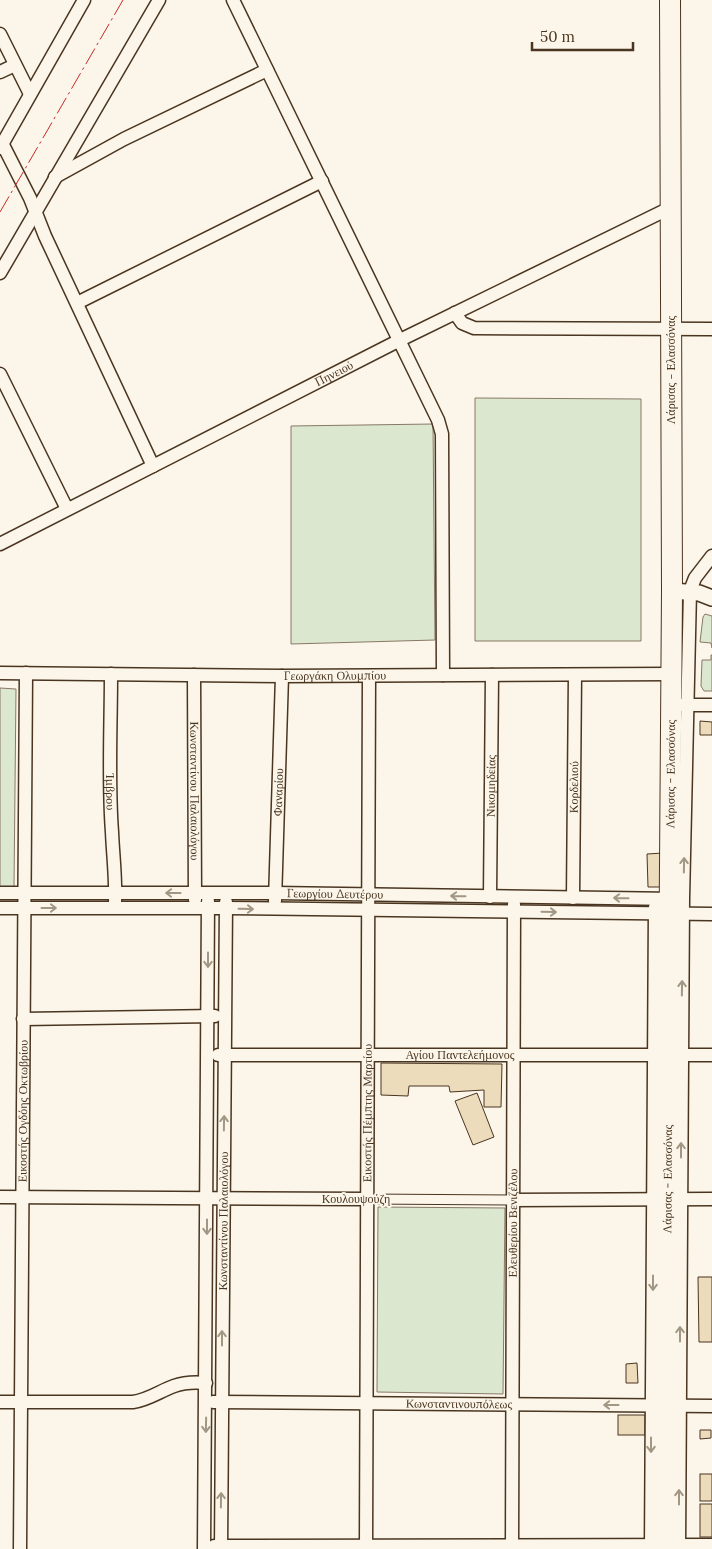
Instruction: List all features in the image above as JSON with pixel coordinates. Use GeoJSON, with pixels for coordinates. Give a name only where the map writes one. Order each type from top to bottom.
{"type":"FeatureCollection","features":[{"type":"Feature","properties":{"kind":"highway","name":"Λάρισας - Ελασσόνας"},"geometry":{"type":"LineString","coordinates":[[665,1547],[666,1406],[660,1254],[667,1199],[669,906],[679,705],[671,674],[681,591],[670,329],[670,0]]}},
{"type":"Feature","properties":{"kind":"street"},"geometry":{"type":"LineString","coordinates":[[84,0],[1,146],[30,198],[34,213],[153,466]]}},
{"type":"Feature","properties":{"kind":"street"},"geometry":{"type":"LineString","coordinates":[[0,273],[159,0]]}},
{"type":"Feature","properties":{"kind":"street"},"geometry":{"type":"LineString","coordinates":[[233,0],[438,420],[442,434],[443,675]]}},
{"type":"Feature","properties":{"kind":"street"},"geometry":{"type":"LineString","coordinates":[[0,34],[30,94]]}},
{"type":"Feature","properties":{"kind":"street"},"geometry":{"type":"LineString","coordinates":[[0,72],[15,64]]}},
{"type":"Feature","properties":{"kind":"street"},"geometry":{"type":"LineString","coordinates":[[55,176],[124,139],[267,70]]}},
{"type":"Feature","properties":{"kind":"street"},"geometry":{"type":"LineString","coordinates":[[77,303],[322,181]]}},
{"type":"Feature","properties":{"kind":"street","name":"Πηνειού"},"geometry":{"type":"LineString","coordinates":[[0,544],[398,340],[670,208]]}},
{"type":"Feature","properties":{"kind":"street"},"geometry":{"type":"LineString","coordinates":[[455,313],[465,325],[474,328],[712,328]]}},
{"type":"Feature","properties":{"kind":"street"},"geometry":{"type":"LineString","coordinates":[[0,374],[67,509]]}},
{"type":"Feature","properties":{"kind":"street"},"geometry":{"type":"LineString","coordinates":[[712,556],[695,578],[681,591],[679,705],[712,704]]}},
{"type":"Feature","properties":{"kind":"street"},"geometry":{"type":"LineString","coordinates":[[681,591],[699,592],[712,598]]}},
{"type":"Feature","properties":{"kind":"street","name":"Γεωργάκη Ολυμπίου"},"geometry":{"type":"LineString","coordinates":[[0,673],[282,676],[671,674]]}},
{"type":"Feature","properties":{"kind":"street","name":"Εικοστής Ογδόης Οκτωβρίου"},"geometry":{"type":"LineString","coordinates":[[20,1549],[26,673]]}},
{"type":"Feature","properties":{"kind":"street","name":"Ίμβρου"},"geometry":{"type":"LineString","coordinates":[[111,674],[111,809],[116,877],[115,909]]}},
{"type":"Feature","properties":{"kind":"street","name":"Κωνσταντίνου Παλαιολόγου"},"geometry":{"type":"LineString","coordinates":[[194,675],[195,894],[201,908],[208,1016],[204,1547]]}},
{"type":"Feature","properties":{"kind":"street","name":"Νικομηδείας"},"geometry":{"type":"LineString","coordinates":[[490,897],[492,675]]}},
{"type":"Feature","properties":{"kind":"street","name":"Κορδελιού"},"geometry":{"type":"LineString","coordinates":[[573,898],[574,675]]}},
{"type":"Feature","properties":{"kind":"street","name":"Φαναρίου"},"geometry":{"type":"LineString","coordinates":[[274,909],[282,676]]}},
{"type":"Feature","properties":{"kind":"street","name":"Εικοστής Πέμπτης Μαρτίου"},"geometry":{"type":"LineString","coordinates":[[366,1548],[369,676]]}},
{"type":"Feature","properties":{"kind":"street","name":"Γεωργίου Δευτέρου"},"geometry":{"type":"LineString","coordinates":[[0,893],[275,893],[573,898],[669,906]]}},
{"type":"Feature","properties":{"kind":"street","name":"Κωνσταντίνου Παλαιολόγου"},"geometry":{"type":"LineString","coordinates":[[201,908],[208,894]]}},
{"type":"Feature","properties":{"kind":"street","name":"Κωνσταντίνου Παλαιολόγου"},"geometry":{"type":"LineString","coordinates":[[221,1548],[226,894]]}},
{"type":"Feature","properties":{"kind":"street","name":"Ελευθερίου Βενιζέλου"},"geometry":{"type":"LineString","coordinates":[[512,1547],[514,897]]}},
{"type":"Feature","properties":{"kind":"street"},"geometry":{"type":"LineString","coordinates":[[669,906],[712,914]]}},
{"type":"Feature","properties":{"kind":"street","name":"Γεωργίου Δευτέρου"},"geometry":{"type":"LineString","coordinates":[[0,908],[226,908],[514,912],[669,906]]}},
{"type":"Feature","properties":{"kind":"street"},"geometry":{"type":"LineString","coordinates":[[23,1019],[225,1016]]}},
{"type":"Feature","properties":{"kind":"street","name":"Αγίου Παντελεήμονος"},"geometry":{"type":"LineString","coordinates":[[208,1055],[712,1055]]}},
{"type":"Feature","properties":{"kind":"street","name":"Κουλουψούζη"},"geometry":{"type":"LineString","coordinates":[[0,1197],[513,1200],[712,1199]]}},
{"type":"Feature","properties":{"kind":"street"},"geometry":{"type":"LineString","coordinates":[[666,1406],[667,1199]]}},
{"type":"Feature","properties":{"kind":"street"},"geometry":{"type":"LineString","coordinates":[[0,1402],[133,1402],[147,1399],[178,1385],[192,1382],[206,1383]]}},
{"type":"Feature","properties":{"kind":"street","name":"Κωνσταντινουπόλεως"},"geometry":{"type":"LineString","coordinates":[[206,1402],[712,1406]]}},
{"type":"Feature","properties":{"kind":"street"},"geometry":{"type":"LineString","coordinates":[[204,1547],[665,1547],[712,1545]]}},
{"type":"Feature","properties":{"kind":"green space"},"geometry":{"type":"Polygon","coordinates":[[[475,398],[641,399],[641,641],[475,641],[475,398]]]}},
{"type":"Feature","properties":{"kind":"green space"},"geometry":{"type":"Polygon","coordinates":[[[433,424],[435,640],[291,644],[291,426],[433,424]]]}},
{"type":"Feature","properties":{"kind":"green space"},"geometry":{"type":"Polygon","coordinates":[[[705,614],[712,616],[712,648],[711,643],[700,642],[705,614]]]}},
{"type":"Feature","properties":{"kind":"green space"},"geometry":{"type":"Polygon","coordinates":[[[711,655],[712,691],[704,691],[701,686],[702,660],[711,660],[711,655]]]}},
{"type":"Feature","properties":{"kind":"green space"},"geometry":{"type":"Polygon","coordinates":[[[0,688],[16,689],[14,887],[0,887],[0,688]]]}},
{"type":"Feature","properties":{"kind":"green space"},"geometry":{"type":"Polygon","coordinates":[[[378,1207],[505,1208],[503,1394],[377,1392],[378,1207]]]}},
{"type":"Feature","properties":{"kind":"building"},"geometry":{"type":"Polygon","coordinates":[[[700,721],[712,722],[712,735],[700,735],[700,721]]]}},
{"type":"Feature","properties":{"kind":"building"},"geometry":{"type":"Polygon","coordinates":[[[663,853],[662,887],[648,887],[647,854],[663,853]]]}},
{"type":"Feature","properties":{"kind":"building"},"geometry":{"type":"Polygon","coordinates":[[[381,1063],[502,1064],[501,1107],[484,1107],[484,1090],[450,1092],[449,1086],[409,1086],[408,1096],[381,1095],[381,1063]]]}},
{"type":"Feature","properties":{"kind":"building"},"geometry":{"type":"Polygon","coordinates":[[[477,1093],[494,1137],[473,1145],[455,1101],[477,1093]]]}},
{"type":"Feature","properties":{"kind":"building"},"geometry":{"type":"Polygon","coordinates":[[[698,1277],[712,1277],[712,1342],[699,1342],[698,1277]]]}},
{"type":"Feature","properties":{"kind":"building"},"geometry":{"type":"Polygon","coordinates":[[[637,1363],[638,1383],[626,1383],[626,1364],[637,1363]]]}},
{"type":"Feature","properties":{"kind":"building"},"geometry":{"type":"Polygon","coordinates":[[[618,1415],[645,1415],[645,1435],[618,1435],[618,1415]]]}},
{"type":"Feature","properties":{"kind":"building"},"geometry":{"type":"Polygon","coordinates":[[[700,1430],[711,1430],[711,1438],[700,1439],[700,1430]]]}},
{"type":"Feature","properties":{"kind":"building"},"geometry":{"type":"Polygon","coordinates":[[[700,1474],[712,1474],[712,1501],[700,1501],[700,1474]]]}},
{"type":"Feature","properties":{"kind":"building"},"geometry":{"type":"Polygon","coordinates":[[[700,1504],[712,1504],[712,1537],[700,1537],[700,1504]]]}},
{"type":"Feature","properties":{"kind":"power"},"geometry":{"type":"LineString","coordinates":[[0,212],[123,0]]}}]}
